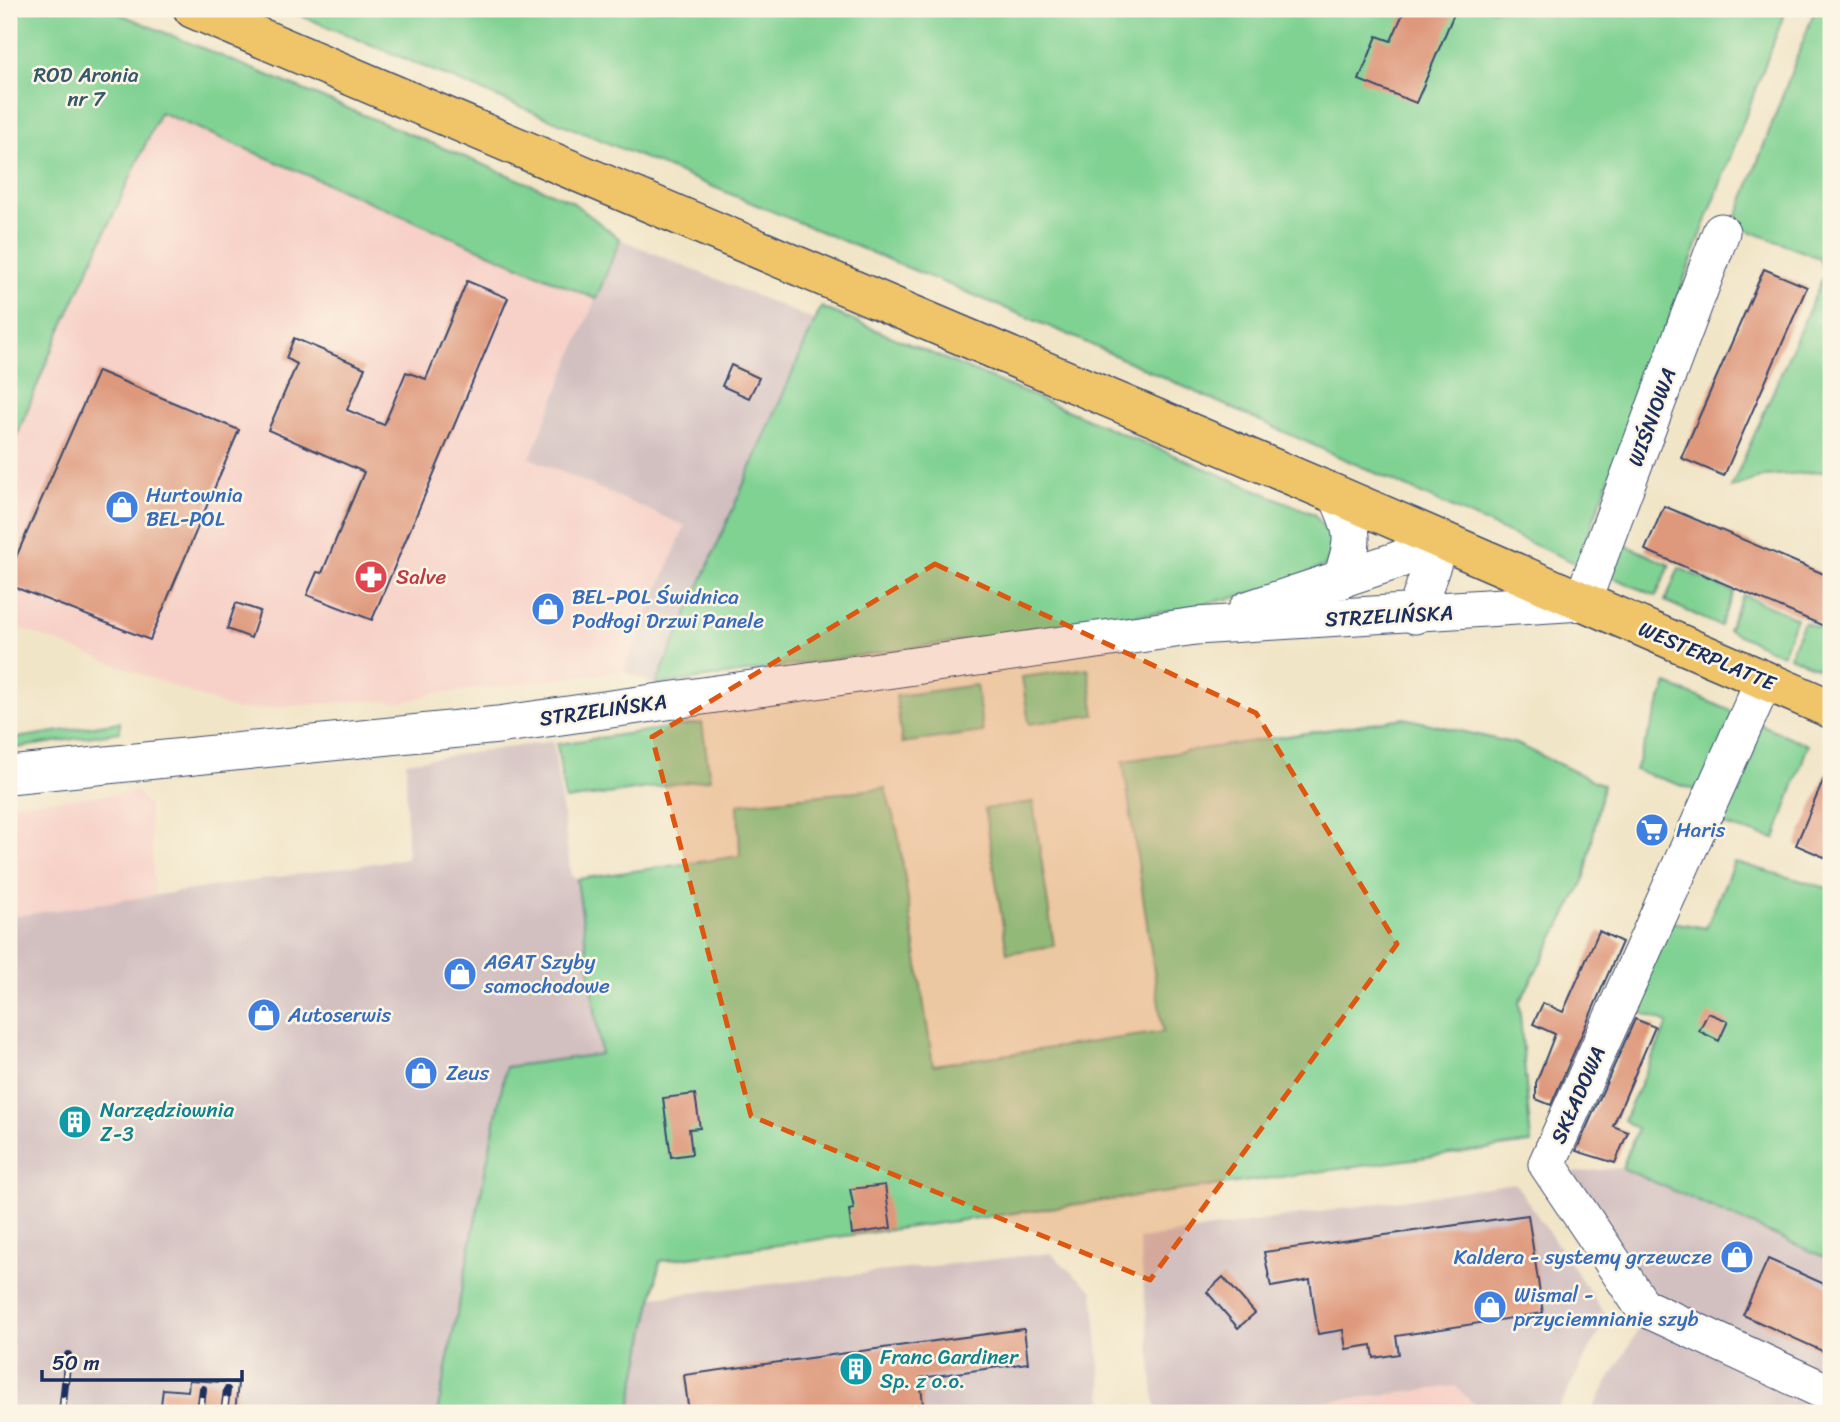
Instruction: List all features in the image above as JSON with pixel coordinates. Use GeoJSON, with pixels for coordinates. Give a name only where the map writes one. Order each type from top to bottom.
{"type":"FeatureCollection","features":[{"type":"Feature","properties":{"kind":"main road","name":"WESTERPLATTE"},"geometry":{"type":"LineString","coordinates":[[193,9],[1337,495],[1831,709]]}},
{"type":"Feature","properties":{"kind":"street","name":"WIŚNIOWA"},"geometry":{"type":"LineString","coordinates":[[1583,602],[1721,232]]}},
{"type":"Feature","properties":{"kind":"street"},"geometry":{"type":"LineString","coordinates":[[1337,495],[1352,525],[1351,551],[1341,580]]}},
{"type":"Feature","properties":{"kind":"street"},"geometry":{"type":"LineString","coordinates":[[1415,615],[1440,541]]}},
{"type":"Feature","properties":{"kind":"street","name":"STRZELIŃSKA"},"geometry":{"type":"LineString","coordinates":[[1196,626],[1341,580],[1398,560],[1440,541]]}},
{"type":"Feature","properties":{"kind":"street","name":"STRZELIŃSKA"},"geometry":{"type":"LineString","coordinates":[[9,775],[498,725],[1196,626],[1415,615],[1583,602]]}},
{"type":"Feature","properties":{"kind":"street","name":"SKŁADOWA"},"geometry":{"type":"LineString","coordinates":[[1764,680],[1547,1164],[1643,1307],[1831,1394]]}},
{"type":"Feature","properties":{"kind":"highlighted area"},"geometry":{"type":"Polygon","coordinates":[[[935,564],[1256,713],[1397,944],[1150,1280],[751,1116],[652,737],[935,564]]]}},
{"type":"Feature","properties":{"kind":"shaded area"},"geometry":{"type":"Polygon","coordinates":[[[159,112],[596,299],[531,457],[685,526],[624,671],[428,695],[405,702],[362,701],[236,710],[9,624],[9,456],[49,356],[159,112]]]}},
{"type":"Feature","properties":{"kind":"shaded area"},"geometry":{"type":"Polygon","coordinates":[[[620,239],[814,320],[656,685],[624,671],[685,526],[530,458],[620,239]]]}},
{"type":"Feature","properties":{"kind":"shaded area"},"geometry":{"type":"Polygon","coordinates":[[[553,741],[571,875],[577,879],[601,1055],[506,1067],[437,1413],[9,1413],[9,917],[407,858],[406,762],[553,741]]]}},
{"type":"Feature","properties":{"kind":"shaded area"},"geometry":{"type":"Polygon","coordinates":[[[137,792],[149,806],[155,896],[9,917],[9,804],[137,792]]]}},
{"type":"Feature","properties":{"kind":"shaded area"},"geometry":{"type":"Polygon","coordinates":[[[1621,1168],[1831,1261],[1831,1413],[1590,1413],[1656,1299],[1571,1173],[1621,1168]]]}},
{"type":"Feature","properties":{"kind":"shaded area"},"geometry":{"type":"Polygon","coordinates":[[[1515,1183],[1607,1317],[1556,1413],[1482,1413],[1456,1386],[1234,1413],[1156,1413],[1139,1239],[1515,1183]]]}},
{"type":"Feature","properties":{"kind":"shaded area","name":"Franc Gardiner Sp. z o.o."},"geometry":{"type":"Polygon","coordinates":[[[1050,1253],[1093,1291],[1104,1413],[629,1413],[653,1297],[1050,1253]]]}},
{"type":"Feature","properties":{"kind":"shaded area"},"geometry":{"type":"Polygon","coordinates":[[[1456,1386],[1482,1413],[1234,1413],[1456,1386]]]}},
{"type":"Feature","properties":{"kind":"green space","name":"ROD Aronia nr 7"},"geometry":{"type":"Polygon","coordinates":[[[9,9],[108,9],[571,201],[620,239],[596,299],[160,112],[49,356],[9,456],[9,9]]]}},
{"type":"Feature","properties":{"kind":"green space"},"geometry":{"type":"Polygon","coordinates":[[[285,9],[1786,9],[1577,564],[1065,333],[285,9]]]}},
{"type":"Feature","properties":{"kind":"green space"},"geometry":{"type":"Polygon","coordinates":[[[1815,9],[1831,9],[1831,471],[1765,476],[1731,488],[1824,275],[1819,258],[1734,225],[1815,9]]]}},
{"type":"Feature","properties":{"kind":"green space"},"geometry":{"type":"Polygon","coordinates":[[[821,307],[1314,514],[1330,539],[1331,550],[1325,566],[1255,593],[1171,611],[656,685],[821,307]]]}},
{"type":"Feature","properties":{"kind":"green space"},"geometry":{"type":"Polygon","coordinates":[[[1612,539],[1670,565],[1656,596],[1600,572],[1612,539]]]}},
{"type":"Feature","properties":{"kind":"green space"},"geometry":{"type":"Polygon","coordinates":[[[1679,568],[1734,592],[1720,626],[1665,601],[1679,568]]]}},
{"type":"Feature","properties":{"kind":"green space"},"geometry":{"type":"Polygon","coordinates":[[[1743,595],[1796,618],[1782,655],[1728,630],[1743,595]]]}},
{"type":"Feature","properties":{"kind":"green space"},"geometry":{"type":"Polygon","coordinates":[[[1804,622],[1831,633],[1831,674],[1789,656],[1804,622]]]}},
{"type":"Feature","properties":{"kind":"green space"},"geometry":{"type":"Polygon","coordinates":[[[1088,668],[1095,715],[1029,724],[1022,677],[1088,668]]]}},
{"type":"Feature","properties":{"kind":"green space"},"geometry":{"type":"Polygon","coordinates":[[[1667,684],[1736,713],[1701,792],[1635,770],[1667,684]]]}},
{"type":"Feature","properties":{"kind":"green space"},"geometry":{"type":"Polygon","coordinates":[[[976,685],[983,732],[902,743],[896,696],[976,685]]]}},
{"type":"Feature","properties":{"kind":"green space"},"geometry":{"type":"Polygon","coordinates":[[[1404,718],[1517,744],[1603,785],[1584,881],[1519,1003],[1531,1143],[660,1261],[629,1413],[437,1413],[506,1067],[601,1054],[577,879],[740,856],[738,804],[885,788],[898,833],[933,1065],[1163,1032],[1123,761],[1404,718]]]}},
{"type":"Feature","properties":{"kind":"green space"},"geometry":{"type":"Polygon","coordinates":[[[120,722],[120,732],[9,749],[9,739],[120,722]]]}},
{"type":"Feature","properties":{"kind":"green space"},"geometry":{"type":"Polygon","coordinates":[[[702,723],[710,779],[565,800],[557,744],[702,723]]]}},
{"type":"Feature","properties":{"kind":"green space"},"geometry":{"type":"Polygon","coordinates":[[[1757,723],[1808,745],[1775,839],[1712,822],[1757,723]]]}},
{"type":"Feature","properties":{"kind":"green space"},"geometry":{"type":"Polygon","coordinates":[[[1033,802],[1054,946],[1007,953],[985,809],[1033,802]]]}},
{"type":"Feature","properties":{"kind":"green space"},"geometry":{"type":"Polygon","coordinates":[[[1734,862],[1831,889],[1831,1260],[1622,1168],[1637,1129],[1624,1120],[1668,1023],[1629,1008],[1667,921],[1706,928],[1734,862]]]}},
{"type":"Feature","properties":{"kind":"building"},"geometry":{"type":"Polygon","coordinates":[[[1405,9],[1456,9],[1416,103],[1359,80],[1377,36],[1391,41],[1405,9]]]}},
{"type":"Feature","properties":{"kind":"building"},"geometry":{"type":"Polygon","coordinates":[[[1764,269],[1807,287],[1724,476],[1681,458],[1764,269]]]}},
{"type":"Feature","properties":{"kind":"building"},"geometry":{"type":"Polygon","coordinates":[[[467,281],[508,298],[372,620],[307,595],[317,572],[322,573],[364,472],[268,430],[297,364],[286,358],[294,338],[365,368],[347,410],[384,425],[406,372],[426,379],[467,281]]]}},
{"type":"Feature","properties":{"kind":"building"},"geometry":{"type":"Polygon","coordinates":[[[731,365],[759,378],[749,398],[722,386],[731,365]]]}},
{"type":"Feature","properties":{"kind":"building","name":"Hurtownia BEL-POL"},"geometry":{"type":"Polygon","coordinates":[[[98,371],[239,430],[150,640],[9,585],[9,573],[98,371]]]}},
{"type":"Feature","properties":{"kind":"building"},"geometry":{"type":"Polygon","coordinates":[[[1664,506],[1831,577],[1831,629],[1645,550],[1664,506]]]}},
{"type":"Feature","properties":{"kind":"building"},"geometry":{"type":"Polygon","coordinates":[[[236,603],[260,611],[251,638],[227,629],[236,603]]]}},
{"type":"Feature","properties":{"kind":"building"},"geometry":{"type":"Polygon","coordinates":[[[1831,762],[1831,860],[1796,845],[1831,762]]]}},
{"type":"Feature","properties":{"kind":"building"},"geometry":{"type":"Polygon","coordinates":[[[1599,931],[1622,942],[1551,1105],[1536,1099],[1536,1083],[1555,1034],[1533,1024],[1543,1003],[1563,1012],[1599,931]]]}},
{"type":"Feature","properties":{"kind":"building"},"geometry":{"type":"Polygon","coordinates":[[[1708,1013],[1728,1021],[1719,1041],[1699,1031],[1708,1013]]]}},
{"type":"Feature","properties":{"kind":"building"},"geometry":{"type":"Polygon","coordinates":[[[1635,1019],[1655,1027],[1613,1126],[1628,1132],[1615,1163],[1576,1151],[1635,1019]]]}},
{"type":"Feature","properties":{"kind":"building"},"geometry":{"type":"Polygon","coordinates":[[[695,1094],[700,1128],[689,1129],[692,1154],[671,1157],[663,1098],[695,1094]]]}},
{"type":"Feature","properties":{"kind":"building"},"geometry":{"type":"Polygon","coordinates":[[[885,1185],[891,1228],[852,1234],[849,1210],[854,1209],[850,1189],[885,1185]]]}},
{"type":"Feature","properties":{"kind":"building"},"geometry":{"type":"Polygon","coordinates":[[[1528,1215],[1543,1313],[1396,1336],[1399,1354],[1374,1358],[1372,1345],[1346,1349],[1343,1330],[1318,1334],[1310,1280],[1271,1287],[1264,1252],[1528,1215]]]}},
{"type":"Feature","properties":{"kind":"building"},"geometry":{"type":"Polygon","coordinates":[[[1768,1259],[1831,1287],[1831,1355],[1743,1315],[1768,1259]]]}},
{"type":"Feature","properties":{"kind":"building"},"geometry":{"type":"Polygon","coordinates":[[[1223,1277],[1255,1313],[1238,1328],[1207,1292],[1223,1277]]]}},
{"type":"Feature","properties":{"kind":"building","name":"Franc Gardiner Sp. z o.o."},"geometry":{"type":"Polygon","coordinates":[[[1024,1329],[1028,1363],[920,1378],[924,1413],[689,1413],[684,1375],[1024,1329]]]}},
{"type":"Feature","properties":{"kind":"building"},"geometry":{"type":"Polygon","coordinates":[[[189,1380],[238,1383],[235,1413],[160,1413],[163,1389],[188,1391],[189,1380]]]}},
{"type":"Feature","properties":{"kind":"railway"},"geometry":{"type":"LineString","coordinates":[[62,1413],[68,1355]]}},
{"type":"Feature","properties":{"kind":"railway"},"geometry":{"type":"LineString","coordinates":[[200,1413],[203,1389]]}},
{"type":"Feature","properties":{"kind":"railway"},"geometry":{"type":"LineString","coordinates":[[224,1413],[227,1390]]}},
{"type":"Feature","properties":{"kind":"place","name":"Hurtownia BEL-POL"},"geometry":{"type":"Point","coordinates":[122,507]}},
{"type":"Feature","properties":{"kind":"place","name":"Salve"},"geometry":{"type":"Point","coordinates":[371,577]}},
{"type":"Feature","properties":{"kind":"place","name":"BEL-POL Świdnica Podłogi Drzwi Panele"},"geometry":{"type":"Point","coordinates":[548,609]}},
{"type":"Feature","properties":{"kind":"place","name":"Haris"},"geometry":{"type":"Point","coordinates":[1652,830]}},
{"type":"Feature","properties":{"kind":"place","name":"AGAT Szyby samochodowe"},"geometry":{"type":"Point","coordinates":[460,974]}},
{"type":"Feature","properties":{"kind":"place","name":"Autoserwis"},"geometry":{"type":"Point","coordinates":[264,1015]}},
{"type":"Feature","properties":{"kind":"place","name":"Zeus"},"geometry":{"type":"Point","coordinates":[421,1073]}},
{"type":"Feature","properties":{"kind":"place","name":"Narzędziownia Z-3"},"geometry":{"type":"Point","coordinates":[75,1122]}},
{"type":"Feature","properties":{"kind":"place","name":"Kaldera - systemy grzewcze"},"geometry":{"type":"Point","coordinates":[1737,1257]}},
{"type":"Feature","properties":{"kind":"place","name":"Wismal - przyciemnianie szyb"},"geometry":{"type":"Point","coordinates":[1490,1307]}},
{"type":"Feature","properties":{"kind":"place","name":"Franc Gardiner Sp. z o.o."},"geometry":{"type":"Point","coordinates":[856,1369]}}]}
